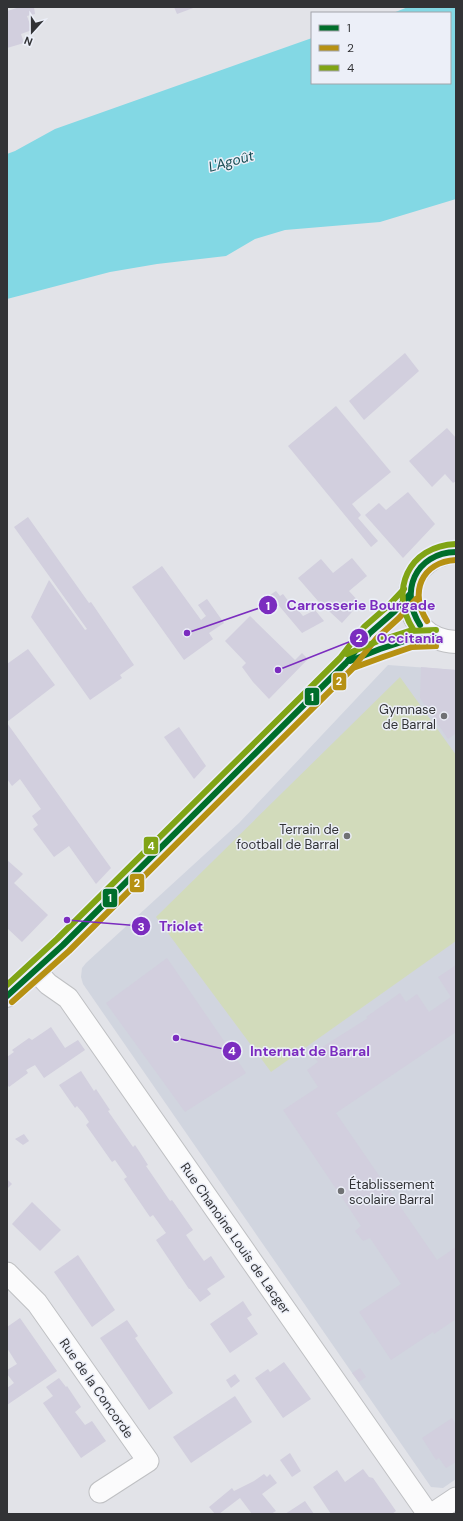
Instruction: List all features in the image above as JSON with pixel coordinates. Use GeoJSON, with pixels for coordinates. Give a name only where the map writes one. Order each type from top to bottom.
{"type":"FeatureCollection","features":[{"type":"Feature","properties":{"kind":"main road"},"geometry":{"type":"LineString","coordinates":[[446,640],[424,631],[416,620],[411,608],[410,594],[413,580],[420,567],[431,558],[452,548]]}},
{"type":"Feature","properties":{"kind":"main road"},"geometry":{"type":"LineString","coordinates":[[7,996],[67,941],[346,663],[370,633],[394,612],[410,594]]}},
{"type":"Feature","properties":{"kind":"main road"},"geometry":{"type":"LineString","coordinates":[[346,663],[380,649],[411,639],[446,640]]}},
{"type":"Feature","properties":{"kind":"street","name":"Rue Chanoine Louis de Lacger"},"geometry":{"type":"LineString","coordinates":[[36,971],[48,984],[68,998],[428,1514]]}},
{"type":"Feature","properties":{"kind":"street","name":"Rue de la Concorde"},"geometry":{"type":"LineString","coordinates":[[7,1273],[37,1304],[148,1461],[100,1492]]}},
{"type":"Feature","properties":{"kind":"street"},"geometry":{"type":"LineString","coordinates":[[432,1514],[456,1498]]}},
{"type":"Feature","properties":{"kind":"shaded area","name":"Établissement scolaire Barral"},"geometry":{"type":"Polygon","coordinates":[[[388,665],[456,670],[456,1479],[443,1488],[431,1487],[83,984],[81,977],[82,968],[86,963],[239,823],[388,665]]]}},
{"type":"Feature","properties":{"kind":"green space","name":"Terrain de football de Barral"},"geometry":{"type":"Polygon","coordinates":[[[400,677],[456,755],[456,941],[271,1072],[156,917],[400,677]]]}},
{"type":"Feature","properties":{"kind":"water","name":"L'Agoût"},"geometry":{"type":"Polygon","coordinates":[[[408,7],[456,7],[456,199],[380,222],[285,230],[255,239],[226,256],[157,264],[110,272],[7,299],[7,154],[55,129],[311,38],[311,84],[451,84],[451,12],[396,12],[408,7]]]}},
{"type":"Feature","properties":{"kind":"building"},"geometry":{"type":"Polygon","coordinates":[[[20,7],[34,7],[35,14],[27,16],[32,30],[21,34],[24,43],[7,48],[7,11],[20,7]]]}},
{"type":"Feature","properties":{"kind":"building"},"geometry":{"type":"Polygon","coordinates":[[[174,7],[196,7],[177,14],[174,7]]]}},
{"type":"Feature","properties":{"kind":"building"},"geometry":{"type":"Polygon","coordinates":[[[405,353],[419,371],[364,420],[349,401],[405,353]]]}},
{"type":"Feature","properties":{"kind":"building"},"geometry":{"type":"Polygon","coordinates":[[[336,406],[391,472],[352,504],[361,515],[358,518],[378,541],[371,547],[288,446],[336,406]]]}},
{"type":"Feature","properties":{"kind":"building"},"geometry":{"type":"Polygon","coordinates":[[[447,428],[456,438],[456,481],[453,483],[445,474],[432,487],[409,461],[447,428]]]}},
{"type":"Feature","properties":{"kind":"building"},"geometry":{"type":"Polygon","coordinates":[[[408,492],[435,524],[403,558],[365,515],[379,503],[386,510],[408,492]]]}},
{"type":"Feature","properties":{"kind":"building"},"geometry":{"type":"Polygon","coordinates":[[[28,517],[89,603],[91,602],[134,665],[120,675],[122,678],[90,700],[31,617],[49,580],[85,630],[87,629],[14,527],[28,517]]]}},
{"type":"Feature","properties":{"kind":"building"},"geometry":{"type":"Polygon","coordinates":[[[352,558],[367,576],[349,591],[360,603],[342,623],[318,601],[298,578],[321,559],[333,573],[352,558]]]}},
{"type":"Feature","properties":{"kind":"building"},"geometry":{"type":"Polygon","coordinates":[[[162,566],[201,620],[206,616],[198,605],[207,599],[224,623],[209,633],[213,639],[184,660],[132,587],[162,566]]]}},
{"type":"Feature","properties":{"kind":"building"},"geometry":{"type":"Polygon","coordinates":[[[276,591],[280,596],[283,594],[295,610],[297,609],[303,616],[315,610],[324,621],[302,633],[270,595],[276,591]]]}},
{"type":"Feature","properties":{"kind":"building"},"geometry":{"type":"Polygon","coordinates":[[[250,616],[295,660],[302,653],[308,659],[269,699],[253,682],[242,667],[246,663],[225,641],[250,616]]]}},
{"type":"Feature","properties":{"kind":"building"},"geometry":{"type":"Polygon","coordinates":[[[28,649],[55,685],[7,722],[7,664],[28,649]]]}},
{"type":"Feature","properties":{"kind":"building","name":"Gymnase de Barral"},"geometry":{"type":"Polygon","coordinates":[[[421,667],[456,670],[456,733],[448,739],[420,698],[421,667]]]}},
{"type":"Feature","properties":{"kind":"building"},"geometry":{"type":"Polygon","coordinates":[[[7,723],[111,868],[96,884],[69,846],[54,857],[33,829],[38,825],[32,816],[41,809],[20,779],[12,786],[7,779],[7,723]]]}},
{"type":"Feature","properties":{"kind":"building"},"geometry":{"type":"Polygon","coordinates":[[[179,727],[206,766],[194,779],[164,737],[179,727]]]}},
{"type":"Feature","properties":{"kind":"building"},"geometry":{"type":"Polygon","coordinates":[[[7,860],[23,874],[14,883],[48,915],[22,942],[7,928],[7,860]]]}},
{"type":"Feature","properties":{"kind":"building"},"geometry":{"type":"Polygon","coordinates":[[[167,958],[246,1073],[185,1112],[106,1003],[167,958]]]}},
{"type":"Feature","properties":{"kind":"building"},"geometry":{"type":"Polygon","coordinates":[[[456,965],[456,1032],[336,1113],[437,1260],[456,1247],[456,1319],[434,1334],[433,1332],[391,1360],[359,1312],[401,1284],[370,1238],[363,1241],[355,1231],[361,1226],[283,1110],[318,1087],[307,1070],[318,1062],[311,1054],[368,1018],[366,1017],[400,993],[406,1002],[417,994],[429,1012],[451,997],[438,977],[456,965]]]}},
{"type":"Feature","properties":{"kind":"building"},"geometry":{"type":"Polygon","coordinates":[[[51,1027],[65,1048],[78,1040],[85,1050],[44,1078],[35,1065],[26,1070],[28,1073],[9,1087],[7,1084],[7,1057],[14,1052],[12,1050],[29,1038],[32,1040],[51,1027]]]}},
{"type":"Feature","properties":{"kind":"building"},"geometry":{"type":"Polygon","coordinates":[[[81,1071],[94,1091],[96,1089],[110,1110],[108,1111],[133,1147],[135,1145],[148,1165],[146,1166],[170,1201],[172,1200],[193,1230],[186,1235],[194,1247],[204,1261],[211,1256],[225,1277],[207,1289],[211,1294],[200,1302],[189,1289],[156,1240],[166,1233],[153,1215],[150,1217],[124,1179],[127,1177],[115,1160],[112,1162],[86,1125],[89,1122],[83,1113],[77,1106],[75,1108],[59,1085],[81,1071]]]}},
{"type":"Feature","properties":{"kind":"building"},"geometry":{"type":"Polygon","coordinates":[[[24,1134],[29,1141],[23,1145],[15,1139],[24,1134]]]}},
{"type":"Feature","properties":{"kind":"building"},"geometry":{"type":"Polygon","coordinates":[[[7,1179],[12,1184],[7,1189],[7,1179]]]}},
{"type":"Feature","properties":{"kind":"building"},"geometry":{"type":"Polygon","coordinates":[[[32,1202],[61,1230],[40,1251],[12,1224],[32,1202]]]}},
{"type":"Feature","properties":{"kind":"building"},"geometry":{"type":"Polygon","coordinates":[[[78,1255],[115,1310],[92,1327],[54,1272],[78,1255]]]}},
{"type":"Feature","properties":{"kind":"building"},"geometry":{"type":"Polygon","coordinates":[[[243,1301],[252,1315],[247,1318],[258,1334],[230,1353],[210,1324],[243,1301]]]}},
{"type":"Feature","properties":{"kind":"building"},"geometry":{"type":"Polygon","coordinates":[[[20,1318],[57,1371],[7,1405],[7,1388],[14,1383],[7,1374],[7,1370],[17,1364],[7,1348],[7,1327],[20,1318]]]}},
{"type":"Feature","properties":{"kind":"building"},"geometry":{"type":"Polygon","coordinates":[[[127,1320],[138,1336],[135,1338],[173,1393],[149,1410],[100,1338],[127,1320]]]}},
{"type":"Feature","properties":{"kind":"building"},"geometry":{"type":"Polygon","coordinates":[[[284,1362],[311,1399],[283,1418],[255,1378],[268,1369],[270,1372],[284,1362]]]}},
{"type":"Feature","properties":{"kind":"building"},"geometry":{"type":"Polygon","coordinates":[[[360,1368],[366,1377],[359,1382],[352,1373],[360,1368]]]}},
{"type":"Feature","properties":{"kind":"building"},"geometry":{"type":"Polygon","coordinates":[[[235,1374],[240,1381],[231,1388],[226,1380],[235,1374]]]}},
{"type":"Feature","properties":{"kind":"building"},"geometry":{"type":"Polygon","coordinates":[[[59,1378],[66,1387],[67,1386],[81,1407],[75,1412],[85,1425],[92,1421],[106,1441],[81,1458],[43,1403],[53,1396],[46,1387],[59,1378]]]}},
{"type":"Feature","properties":{"kind":"building"},"geometry":{"type":"Polygon","coordinates":[[[235,1396],[252,1422],[191,1463],[173,1437],[235,1396]]]}},
{"type":"Feature","properties":{"kind":"building"},"geometry":{"type":"Polygon","coordinates":[[[452,1418],[456,1425],[456,1462],[446,1468],[439,1458],[436,1460],[422,1438],[452,1418]]]}},
{"type":"Feature","properties":{"kind":"building"},"geometry":{"type":"Polygon","coordinates":[[[290,1453],[301,1471],[292,1477],[280,1460],[290,1453]]]}},
{"type":"Feature","properties":{"kind":"building"},"geometry":{"type":"Polygon","coordinates":[[[363,1469],[369,1477],[373,1478],[396,1511],[392,1514],[331,1514],[313,1487],[337,1470],[345,1482],[363,1469]]]}},
{"type":"Feature","properties":{"kind":"building"},"geometry":{"type":"Polygon","coordinates":[[[264,1474],[267,1477],[270,1474],[277,1483],[262,1494],[276,1511],[271,1514],[252,1514],[240,1498],[219,1514],[215,1514],[209,1507],[232,1488],[234,1491],[264,1474]]]}},
{"type":"Feature","properties":{"kind":"building"},"geometry":{"type":"Polygon","coordinates":[[[305,1501],[314,1514],[285,1514],[305,1501]]]}},
{"type":"Feature","properties":{"kind":"transit line","name":"4"},"geometry":{"type":"LineString","coordinates":[[413,629],[406,615],[403,600],[403,586],[408,573],[415,562],[426,553],[439,547],[456,544]]}},
{"type":"Feature","properties":{"kind":"transit line","name":"1"},"geometry":{"type":"LineString","coordinates":[[420,625],[414,612],[411,600],[411,588],[415,576],[421,567],[430,559],[442,554],[456,552]]}},
{"type":"Feature","properties":{"kind":"transit line","name":"2"},"geometry":{"type":"LineString","coordinates":[[427,621],[419,600],[419,590],[422,581],[434,566],[444,562],[456,560]]}},
{"type":"Feature","properties":{"kind":"transit line","name":"4"},"geometry":{"type":"LineString","coordinates":[[7,985],[57,939],[340,658],[364,627],[388,606],[404,589]]}},
{"type":"Feature","properties":{"kind":"transit line","name":"1"},"geometry":{"type":"LineString","coordinates":[[7,996],[63,945],[346,663],[370,633],[394,612],[410,594]]}},
{"type":"Feature","properties":{"kind":"transit line","name":"2"},"geometry":{"type":"LineString","coordinates":[[12,1002],[69,951],[352,669],[376,639],[399,618],[416,599]]}},
{"type":"Feature","properties":{"kind":"transit line","name":"4"},"geometry":{"type":"LineString","coordinates":[[347,654],[378,641],[409,631],[436,630]]}},
{"type":"Feature","properties":{"kind":"transit line","name":"1"},"geometry":{"type":"LineString","coordinates":[[350,661],[411,639],[436,638]]}},
{"type":"Feature","properties":{"kind":"transit line","name":"2"},"geometry":{"type":"LineString","coordinates":[[353,668],[412,647],[436,646]]}},
{"type":"Feature","properties":{"kind":"place","name":"Carrosserie Bourgade"},"geometry":{"type":"Point","coordinates":[187,633]}},
{"type":"Feature","properties":{"kind":"place","name":"Occitania"},"geometry":{"type":"Point","coordinates":[278,670]}},
{"type":"Feature","properties":{"kind":"place","name":"Gymnase de Barral"},"geometry":{"type":"Point","coordinates":[444,716]}},
{"type":"Feature","properties":{"kind":"place","name":"Terrain de football de Barral"},"geometry":{"type":"Point","coordinates":[347,836]}},
{"type":"Feature","properties":{"kind":"place","name":"Triolet"},"geometry":{"type":"Point","coordinates":[67,920]}},
{"type":"Feature","properties":{"kind":"place","name":"Internat de Barral"},"geometry":{"type":"Point","coordinates":[176,1038]}},
{"type":"Feature","properties":{"kind":"place","name":"Établissement scolaire Barral"},"geometry":{"type":"Point","coordinates":[341,1191]}}]}
